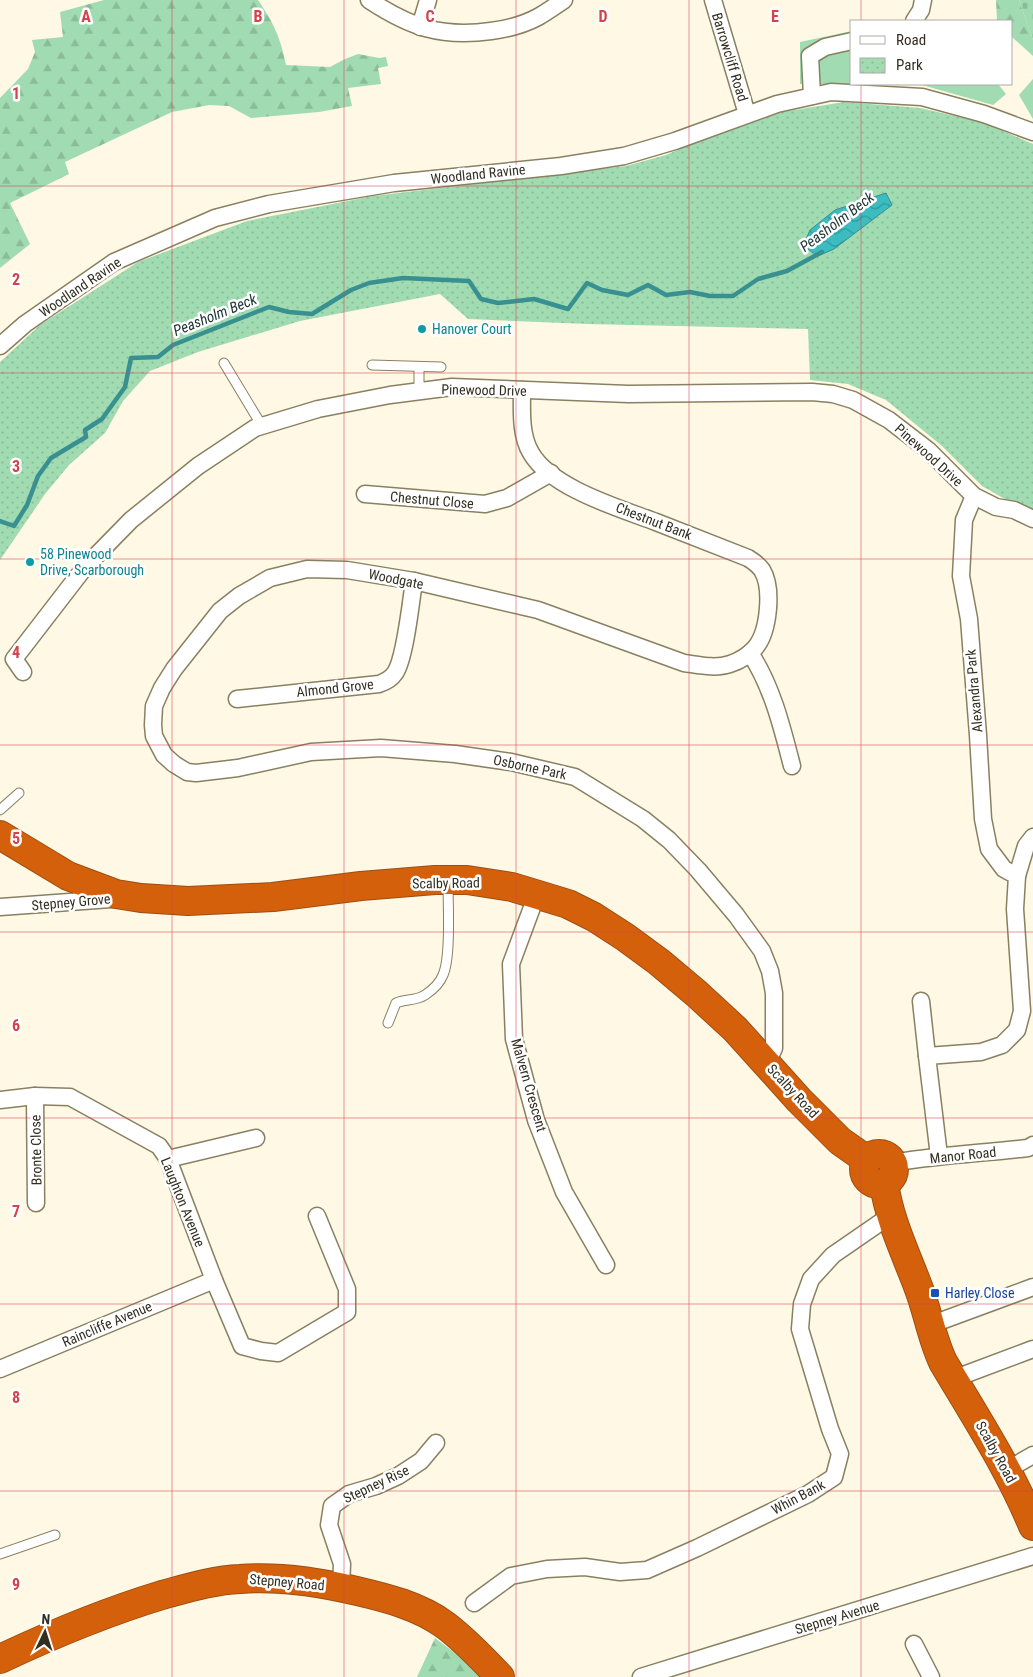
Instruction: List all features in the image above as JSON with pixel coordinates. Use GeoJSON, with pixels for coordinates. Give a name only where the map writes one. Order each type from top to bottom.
{"type":"FeatureCollection","features":[{"type":"Feature","properties":{"kind":"highway","name":"Scalby Road"},"geometry":{"type":"LineString","coordinates":[[0,835],[68,876],[116,894],[141,898],[188,901],[273,897],[361,886],[448,880],[490,882],[512,887],[568,904],[594,917],[659,962],[736,1029],[799,1100],[840,1140],[881,1169],[886,1200],[920,1290],[937,1349],[1007,1470],[1033,1526]]}},
{"type":"Feature","properties":{"kind":"highway","name":"Stepney Road"},"geometry":{"type":"LineString","coordinates":[[0,1658],[77,1624],[129,1605],[216,1581],[264,1578],[295,1580],[341,1587],[391,1600],[419,1610],[444,1624],[465,1641],[500,1677]]}},
{"type":"Feature","properties":{"kind":"street"},"geometry":{"type":"LineString","coordinates":[[368,0],[388,13],[420,27],[443,33],[471,34],[508,28],[538,17],[564,0]]}},
{"type":"Feature","properties":{"kind":"street"},"geometry":{"type":"LineString","coordinates":[[420,27],[428,0]]}},
{"type":"Feature","properties":{"kind":"street","name":"Barrowcliff Road"},"geometry":{"type":"LineString","coordinates":[[713,0],[747,114]]}},
{"type":"Feature","properties":{"kind":"street"},"geometry":{"type":"LineString","coordinates":[[915,20],[921,10],[923,0]]}},
{"type":"Feature","properties":{"kind":"street"},"geometry":{"type":"LineString","coordinates":[[812,96],[810,56],[825,47],[850,41]]}},
{"type":"Feature","properties":{"kind":"street","name":"Woodland Ravine"},"geometry":{"type":"LineString","coordinates":[[0,346],[25,324],[114,262],[215,218],[269,204],[394,183],[561,166],[624,156],[675,141],[777,104],[831,92],[922,97],[984,114],[1033,132]]}},
{"type":"Feature","properties":{"kind":"street","name":"Pinewood Drive"},"geometry":{"type":"LineString","coordinates":[[23,672],[14,658],[85,567],[131,520],[198,466],[255,428],[318,409],[390,395],[452,387],[628,394],[812,392],[833,394],[853,400],[889,420],[928,450],[974,496],[996,507],[1014,510],[1033,519]]}},
{"type":"Feature","properties":{"kind":"street","name":"Chestnut Bank"},"geometry":{"type":"LineString","coordinates":[[522,390],[524,437],[530,452],[538,463],[551,473],[586,495],[748,558],[762,570],[768,594],[767,617],[757,646],[750,653]]}},
{"type":"Feature","properties":{"kind":"street","name":"Chestnut Close"},"geometry":{"type":"LineString","coordinates":[[365,494],[485,504],[506,498],[551,473]]}},
{"type":"Feature","properties":{"kind":"street","name":"Alexandra Park"},"geometry":{"type":"LineString","coordinates":[[974,496],[964,520],[961,576],[969,619],[982,819],[989,849],[1004,870],[1017,876]]}},
{"type":"Feature","properties":{"kind":"street","name":"Woodgate"},"geometry":{"type":"LineString","coordinates":[[174,764],[164,755],[154,736],[152,725],[154,706],[174,669],[220,611],[239,596],[270,578],[307,569],[348,570],[414,581],[538,610],[684,663],[722,666],[737,661],[750,653]]}},
{"type":"Feature","properties":{"kind":"street","name":"Almond Grove"},"geometry":{"type":"LineString","coordinates":[[237,699],[379,684],[388,681],[398,669],[403,650],[414,581]]}},
{"type":"Feature","properties":{"kind":"street"},"geometry":{"type":"LineString","coordinates":[[750,653],[761,669],[767,684],[792,766]]}},
{"type":"Feature","properties":{"kind":"street","name":"Osborne Park"},"geometry":{"type":"LineString","coordinates":[[174,764],[187,772],[206,772],[238,768],[311,752],[381,748],[455,754],[511,762],[575,777],[643,818],[668,840],[717,893],[762,950],[770,971],[774,992],[774,1048],[767,1064]]}},
{"type":"Feature","properties":{"kind":"street"},"geometry":{"type":"LineString","coordinates":[[927,1056],[981,1052],[1002,1045],[1017,1030],[1022,1011],[1015,909],[1017,876],[1026,846],[1033,837]]}},
{"type":"Feature","properties":{"kind":"street","name":"Malvern Crescent"},"geometry":{"type":"LineString","coordinates":[[537,894],[511,964],[514,1039],[536,1120],[564,1192],[606,1265]]}},
{"type":"Feature","properties":{"kind":"street","name":"Stepney Grove"},"geometry":{"type":"LineString","coordinates":[[0,907],[92,899],[141,898]]}},
{"type":"Feature","properties":{"kind":"street"},"geometry":{"type":"LineString","coordinates":[[921,1000],[939,1156]]}},
{"type":"Feature","properties":{"kind":"street","name":"Laughton Avenue"},"geometry":{"type":"LineString","coordinates":[[0,1100],[35,1096],[70,1097],[159,1146],[168,1159],[214,1280],[242,1346],[278,1353],[347,1312],[347,1288],[317,1216]]}},
{"type":"Feature","properties":{"kind":"street","name":"Bronte Close"},"geometry":{"type":"LineString","coordinates":[[35,1096],[36,1203]]}},
{"type":"Feature","properties":{"kind":"street"},"geometry":{"type":"LineString","coordinates":[[168,1159],[256,1138]]}},
{"type":"Feature","properties":{"kind":"street","name":"Manor Road"},"geometry":{"type":"LineString","coordinates":[[881,1169],[898,1162],[939,1156],[1028,1148],[1033,1145]]}},
{"type":"Feature","properties":{"kind":"street","name":"Whin Bank"},"geometry":{"type":"LineString","coordinates":[[474,1603],[511,1576],[547,1569],[585,1567],[620,1572],[647,1570],[808,1494],[834,1477],[840,1454],[830,1429],[800,1329],[802,1304],[811,1279],[833,1255],[891,1215]]}},
{"type":"Feature","properties":{"kind":"street","name":"Raincliffe Avenue"},"geometry":{"type":"LineString","coordinates":[[0,1368],[214,1280]]}},
{"type":"Feature","properties":{"kind":"street"},"geometry":{"type":"LineString","coordinates":[[930,1325],[1033,1287]]}},
{"type":"Feature","properties":{"kind":"street"},"geometry":{"type":"LineString","coordinates":[[953,1379],[1033,1349]]}},
{"type":"Feature","properties":{"kind":"street","name":"Stepney Rise"},"geometry":{"type":"LineString","coordinates":[[341,1587],[342,1564],[329,1525],[332,1506],[349,1494],[376,1486],[398,1476],[421,1461],[436,1443]]}},
{"type":"Feature","properties":{"kind":"street"},"geometry":{"type":"LineString","coordinates":[[1007,1470],[1033,1455]]}},
{"type":"Feature","properties":{"kind":"street","name":"Stepney Avenue"},"geometry":{"type":"LineString","coordinates":[[641,1677],[1033,1556]]}},
{"type":"Feature","properties":{"kind":"street"},"geometry":{"type":"LineString","coordinates":[[914,1644],[931,1677]]}},
{"type":"Feature","properties":{"kind":"lane"},"geometry":{"type":"LineString","coordinates":[[224,363],[262,426]]}},
{"type":"Feature","properties":{"kind":"lane"},"geometry":{"type":"LineString","coordinates":[[372,366],[441,367]]}},
{"type":"Feature","properties":{"kind":"lane"},"geometry":{"type":"LineString","coordinates":[[419,367],[419,391]]}},
{"type":"Feature","properties":{"kind":"lane"},"geometry":{"type":"LineString","coordinates":[[0,810],[19,793]]}},
{"type":"Feature","properties":{"kind":"lane"},"geometry":{"type":"LineString","coordinates":[[388,1023],[396,1003],[424,996],[443,976],[448,940],[448,880]]}},
{"type":"Feature","properties":{"kind":"lane"},"geometry":{"type":"LineString","coordinates":[[0,1554],[55,1535]]}},
{"type":"Feature","properties":{"kind":"green space"},"geometry":{"type":"Polygon","coordinates":[[[104,0],[258,0],[276,31],[286,65],[330,67],[358,54],[379,58],[386,57],[388,66],[378,68],[381,84],[348,88],[352,106],[319,112],[251,118],[229,106],[209,105],[172,112],[65,162],[69,174],[10,203],[30,244],[0,268],[0,98],[28,69],[35,52],[32,40],[63,37],[60,12],[104,0]]]}},
{"type":"Feature","properties":{"kind":"green space"},"geometry":{"type":"Polygon","coordinates":[[[996,0],[1019,0],[1033,40],[1033,56],[1013,38],[1013,20],[997,20],[996,0]]]}},
{"type":"Feature","properties":{"kind":"green space"},"geometry":{"type":"Polygon","coordinates":[[[1019,0],[1033,0],[1033,40],[1019,0]]]}},
{"type":"Feature","properties":{"kind":"green space"},"geometry":{"type":"Polygon","coordinates":[[[850,31],[850,84],[800,84],[800,42],[850,31]]]}},
{"type":"Feature","properties":{"kind":"green space"},"geometry":{"type":"Polygon","coordinates":[[[1033,79],[1033,119],[1019,95],[1033,79]]]}},
{"type":"Feature","properties":{"kind":"green space"},"geometry":{"type":"Polygon","coordinates":[[[922,85],[999,85],[1006,94],[993,105],[922,85]]]}},
{"type":"Feature","properties":{"kind":"green space"},"geometry":{"type":"Polygon","coordinates":[[[844,102],[920,108],[985,123],[1033,144],[1033,515],[982,486],[942,446],[886,400],[848,384],[810,380],[808,329],[468,319],[440,294],[300,321],[198,352],[150,371],[123,401],[105,433],[69,465],[45,494],[0,560],[0,362],[40,325],[138,262],[247,221],[373,196],[626,166],[666,155],[721,131],[782,112],[844,102]]]}},
{"type":"Feature","properties":{"kind":"green space"},"geometry":{"type":"Polygon","coordinates":[[[435,1638],[487,1677],[417,1677],[435,1638]]]}},
{"type":"Feature","properties":{"kind":"water"},"geometry":{"type":"Polygon","coordinates":[[[886,193],[892,205],[834,249],[818,256],[803,246],[810,230],[835,210],[886,193]]]}},
{"type":"Feature","properties":{"kind":"waterway","name":"Peasholm Beck"},"geometry":{"type":"LineString","coordinates":[[0,521],[14,526],[27,505],[38,476],[51,458],[86,437],[85,430],[102,419],[125,387],[131,358],[158,357],[173,345],[269,307],[289,312],[312,314],[351,290],[369,283],[403,278],[469,281],[481,299],[498,303],[534,299],[568,309],[587,283],[602,290],[628,295],[648,285],[666,295],[690,292],[710,296],[733,296],[758,279],[787,271],[822,252]]}},
{"type":"Feature","properties":{"kind":"place","name":"Hanover Court"},"geometry":{"type":"Point","coordinates":[422,329]}},
{"type":"Feature","properties":{"kind":"place","name":"58 Pinewood Drive, Scarborough"},"geometry":{"type":"Point","coordinates":[30,562]}},
{"type":"Feature","properties":{"kind":"place","name":"Harley Close"},"geometry":{"type":"Point","coordinates":[935,1293]}}]}
